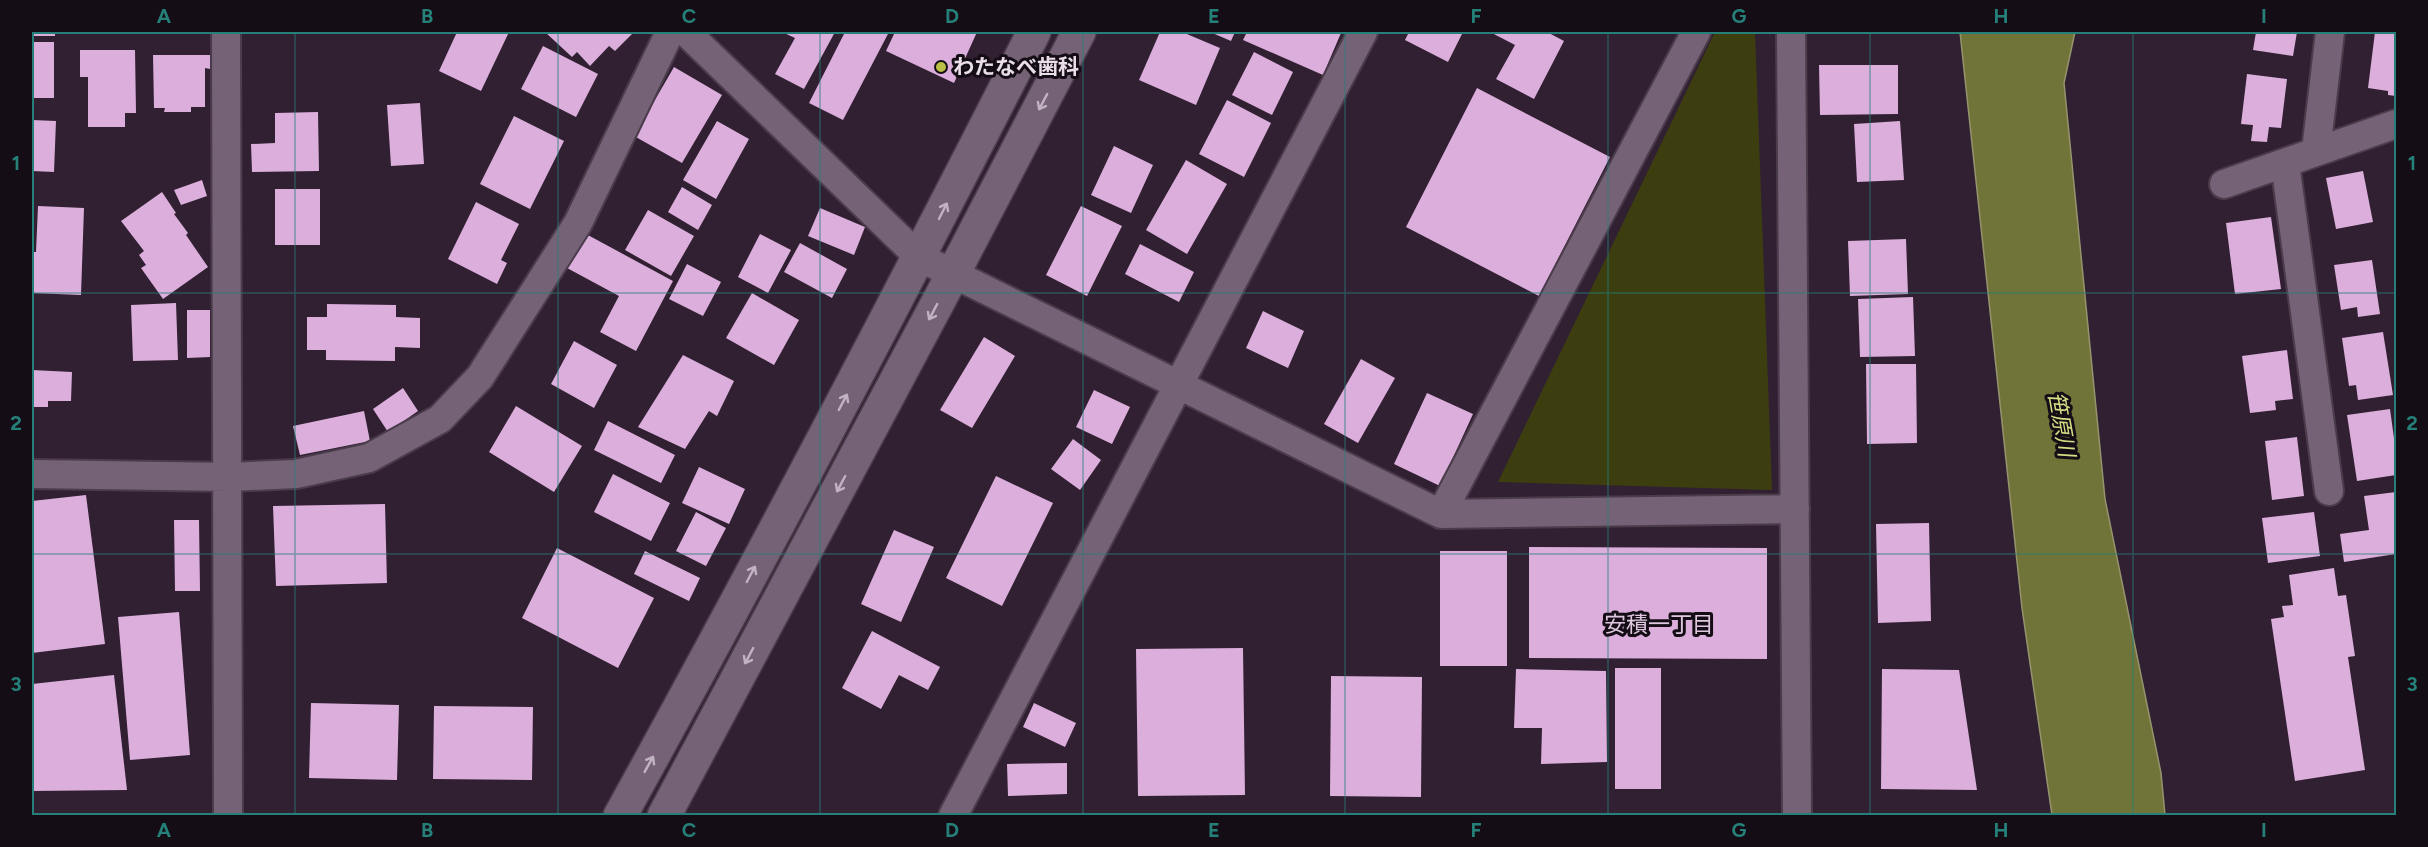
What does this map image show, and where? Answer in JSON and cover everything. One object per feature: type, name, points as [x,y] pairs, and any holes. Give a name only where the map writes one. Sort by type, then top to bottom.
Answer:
[{"type":"street","points":[[226,32],[226,355],[229,477],[228,816]]},
{"type":"street","points":[[32,474],[229,477],[296,474],[369,458],[440,419],[480,377],[578,223],[670,32]]},
{"type":"street","points":[[686,32],[919,257],[1441,514],[1795,509]]},
{"type":"street","points":[[620,816],[919,257],[1034,32]]},
{"type":"street","points":[[664,816],[953,274],[1079,32]]},
{"type":"street","points":[[953,816],[1363,32]]},
{"type":"street","points":[[1441,514],[1696,32]]},
{"type":"street","points":[[1791,32],[1797,816]]},
{"type":"street","points":[[2316,152],[2330,32]]},
{"type":"street","points":[[2224,184],[2397,124]]},
{"type":"street","points":[[2285,163],[2329,491]]},
{"type":"shaded area","points":[[1715,32],[1755,32],[1772,490],[1498,482]]},
{"type":"water","name":"笹原川","points":[[1960,32],[2075,32],[2064,83],[2105,499],[2161,773],[2165,815],[2052,815],[2022,608]]},
{"type":"building","points":[[32,32],[55,32],[55,36],[32,36]]},
{"type":"building","points":[[457,32],[509,32],[481,91],[439,71]]},
{"type":"building","points":[[545,32],[634,32],[615,51],[609,46],[590,66],[577,52],[572,57]]},
{"type":"building","points":[[782,32],[835,32],[804,89],[775,74],[795,38]]},
{"type":"building","points":[[845,32],[889,32],[843,120],[809,103]]},
{"type":"building","name":"わたなべ歯科","points":[[895,32],[977,32],[954,83],[886,51]]},
{"type":"building","points":[[1160,32],[1182,32],[1220,48],[1196,105],[1139,80]]},
{"type":"building","points":[[1210,32],[1235,32],[1231,41]]},
{"type":"building","points":[[1247,32],[1341,33],[1323,75],[1243,40]]},
{"type":"building","points":[[1409,32],[1463,32],[1448,62],[1405,40]]},
{"type":"building","points":[[1490,32],[1547,32],[1564,41],[1534,99],[1496,79],[1515,45]]},
{"type":"building","points":[[2256,32],[2297,32],[2293,56],[2253,50]]},
{"type":"building","points":[[2375,32],[2396,32],[2396,96],[2388,95],[2388,91],[2368,88]]},
{"type":"building","points":[[32,42],[54,42],[54,98],[32,98]]},
{"type":"building","points":[[543,46],[598,74],[576,117],[521,89]]},
{"type":"building","points":[[80,50],[135,50],[136,113],[125,113],[125,127],[88,127],[88,77],[80,77]]},
{"type":"building","points":[[1254,52],[1293,72],[1272,115],[1232,95]]},
{"type":"building","points":[[153,55],[210,55],[210,69],[205,68],[205,107],[191,107],[191,112],[164,112],[165,108],[154,108]]},
{"type":"building","points":[[1819,65],[1898,65],[1898,114],[1820,115]]},
{"type":"building","points":[[674,67],[722,95],[682,163],[634,136]]},
{"type":"building","points":[[2247,74],[2287,79],[2281,128],[2269,127],[2267,142],[2251,141],[2253,125],[2241,124]]},
{"type":"building","points":[[1477,88],[1610,157],[1539,296],[1406,227]]},
{"type":"building","points":[[1227,100],[1271,123],[1244,177],[1199,154]]},
{"type":"building","points":[[420,103],[424,164],[391,166],[387,105]]},
{"type":"building","points":[[318,112],[319,171],[252,172],[251,144],[275,143],[275,113]]},
{"type":"building","points":[[514,116],[564,141],[530,209],[480,184]]},
{"type":"building","points":[[32,120],[56,121],[54,172],[32,171]]},
{"type":"building","points":[[717,121],[749,139],[716,199],[683,180]]},
{"type":"building","points":[[1900,121],[1904,180],[1857,182],[1854,124]]},
{"type":"building","points":[[1114,146],[1153,165],[1131,213],[1091,195]]},
{"type":"building","points":[[1186,160],[1227,184],[1187,254],[1146,230]]},
{"type":"building","points":[[2363,171],[2373,222],[2336,229],[2326,178]]},
{"type":"building","points":[[202,180],[207,196],[181,205],[174,190]]},
{"type":"building","points":[[682,187],[712,205],[698,230],[668,212]]},
{"type":"building","points":[[275,189],[320,189],[320,245],[275,245]]},
{"type":"building","points":[[162,192],[188,233],[186,235],[208,267],[163,299],[141,268],[146,265],[139,255],[144,251],[121,221]]},
{"type":"building","points":[[476,202],[519,224],[501,260],[507,263],[497,284],[448,259]]},
{"type":"building","points":[[38,206],[84,208],[81,295],[32,293],[32,252],[36,252]]},
{"type":"building","points":[[1081,206],[1122,226],[1087,296],[1046,275]]},
{"type":"building","points":[[820,208],[865,227],[854,255],[808,236]]},
{"type":"building","points":[[648,210],[694,236],[671,276],[625,250]]},
{"type":"building","points":[[2271,217],[2281,289],[2235,294],[2226,223]]},
{"type":"building","points":[[586,234],[673,281],[636,351],[600,332],[619,296],[567,268]]},
{"type":"building","points":[[760,234],[791,250],[768,293],[738,277]]},
{"type":"building","points":[[1906,239],[1908,294],[1850,296],[1848,241]]},
{"type":"building","points":[[800,243],[847,269],[832,298],[784,272]]},
{"type":"building","points":[[1140,244],[1194,272],[1179,302],[1125,274]]},
{"type":"building","points":[[2372,260],[2380,314],[2358,317],[2357,307],[2341,310],[2334,265]]},
{"type":"building","points":[[687,264],[721,282],[703,316],[669,299]]},
{"type":"building","points":[[752,293],[799,320],[774,365],[726,338]]},
{"type":"building","points":[[1913,297],[1915,356],[1860,357],[1858,299]]},
{"type":"building","points":[[176,303],[178,360],[133,361],[131,305]]},
{"type":"building","points":[[327,304],[396,305],[396,317],[420,318],[420,348],[395,347],[395,361],[326,360],[326,350],[307,350],[307,317],[327,317]]},
{"type":"building","points":[[187,310],[210,310],[210,357],[187,358]]},
{"type":"building","points":[[1263,311],[1304,331],[1288,368],[1246,348]]},
{"type":"building","points":[[2383,332],[2393,395],[2358,400],[2356,385],[2349,386],[2342,338]]},
{"type":"building","points":[[984,337],[1015,356],[972,428],[940,410]]},
{"type":"building","points":[[574,341],[617,365],[594,408],[551,384]]},
{"type":"building","points":[[2287,350],[2293,399],[2275,401],[2276,410],[2250,413],[2242,356]]},
{"type":"building","points":[[683,355],[734,381],[717,416],[709,411],[685,449],[638,427]]},
{"type":"building","points":[[1361,359],[1395,378],[1358,443],[1324,424]]},
{"type":"building","points":[[1866,364],[1916,364],[1917,443],[1867,444]]},
{"type":"building","points":[[32,370],[72,372],[71,401],[48,401],[48,407],[34,407]]},
{"type":"building","points":[[403,388],[418,411],[388,432],[373,409]]},
{"type":"building","points":[[1094,390],[1130,407],[1112,444],[1076,427]]},
{"type":"building","points":[[1427,393],[1473,414],[1440,486],[1394,464]]},
{"type":"building","points":[[516,406],[582,446],[554,492],[489,452]]},
{"type":"building","points":[[2390,409],[2396,453],[2396,475],[2357,481],[2347,415]]},
{"type":"building","points":[[364,411],[370,441],[300,455],[293,426]]},
{"type":"building","points":[[608,421],[675,455],[661,483],[594,450]]},
{"type":"building","points":[[2297,437],[2304,496],[2272,500],[2265,441]]},
{"type":"building","points":[[1073,439],[1101,460],[1080,490],[1051,469]]},
{"type":"building","points":[[699,467],[745,489],[729,524],[682,503]]},
{"type":"building","points":[[613,474],[670,503],[651,541],[594,512]]},
{"type":"building","points":[[996,476],[1053,503],[1002,606],[946,578]]},
{"type":"building","points":[[2396,492],[2396,554],[2344,562],[2340,534],[2369,530],[2364,496]]},
{"type":"building","points":[[86,495],[105,644],[32,653],[32,501]]},
{"type":"building","points":[[385,504],[387,583],[276,586],[273,506]]},
{"type":"building","points":[[696,512],[726,528],[706,566],[676,551]]},
{"type":"building","points":[[2314,512],[2320,556],[2268,563],[2262,518]]},
{"type":"building","points":[[174,520],[199,520],[200,591],[175,591]]},
{"type":"building","points":[[1929,523],[1931,621],[1878,623],[1876,524]]},
{"type":"building","points":[[894,530],[934,547],[901,622],[861,604]]},
{"type":"building","points":[[1529,547],[1767,548],[1767,659],[1529,658]]},
{"type":"building","points":[[557,548],[654,598],[618,668],[522,618]]},
{"type":"building","points":[[645,551],[700,578],[689,601],[634,574]]},
{"type":"building","points":[[1440,551],[1507,551],[1507,666],[1440,666]]},
{"type":"building","points":[[2334,568],[2338,596],[2346,595],[2355,656],[2348,657],[2365,770],[2295,781],[2271,619],[2284,617],[2282,606],[2293,605],[2289,575]]},
{"type":"building","points":[[179,612],[190,755],[130,760],[118,617]]},
{"type":"building","points":[[872,631],[940,667],[928,690],[899,675],[881,709],[842,688]]},
{"type":"building","points":[[1243,648],[1245,795],[1138,796],[1136,649]]},
{"type":"building","points":[[1615,668],[1661,668],[1661,789],[1615,789]]},
{"type":"building","points":[[1516,669],[1606,671],[1607,762],[1541,764],[1542,728],[1514,728]]},
{"type":"building","points":[[1882,669],[1959,670],[1977,790],[1881,789]]},
{"type":"building","points":[[114,675],[127,790],[32,791],[32,684]]},
{"type":"building","points":[[1331,676],[1422,677],[1421,797],[1330,796]]},
{"type":"building","points":[[311,703],[399,705],[397,780],[309,778]]},
{"type":"building","points":[[1034,703],[1076,723],[1065,747],[1023,727]]},
{"type":"building","points":[[434,706],[533,707],[532,780],[433,779]]},
{"type":"building","points":[[1067,763],[1067,794],[1008,796],[1007,764]]},
{"type":"place","name":"わたなべ歯科","points":[[941,67]]},
{"type":"district","name":"安積一丁目","points":[[1659,624]]}]
